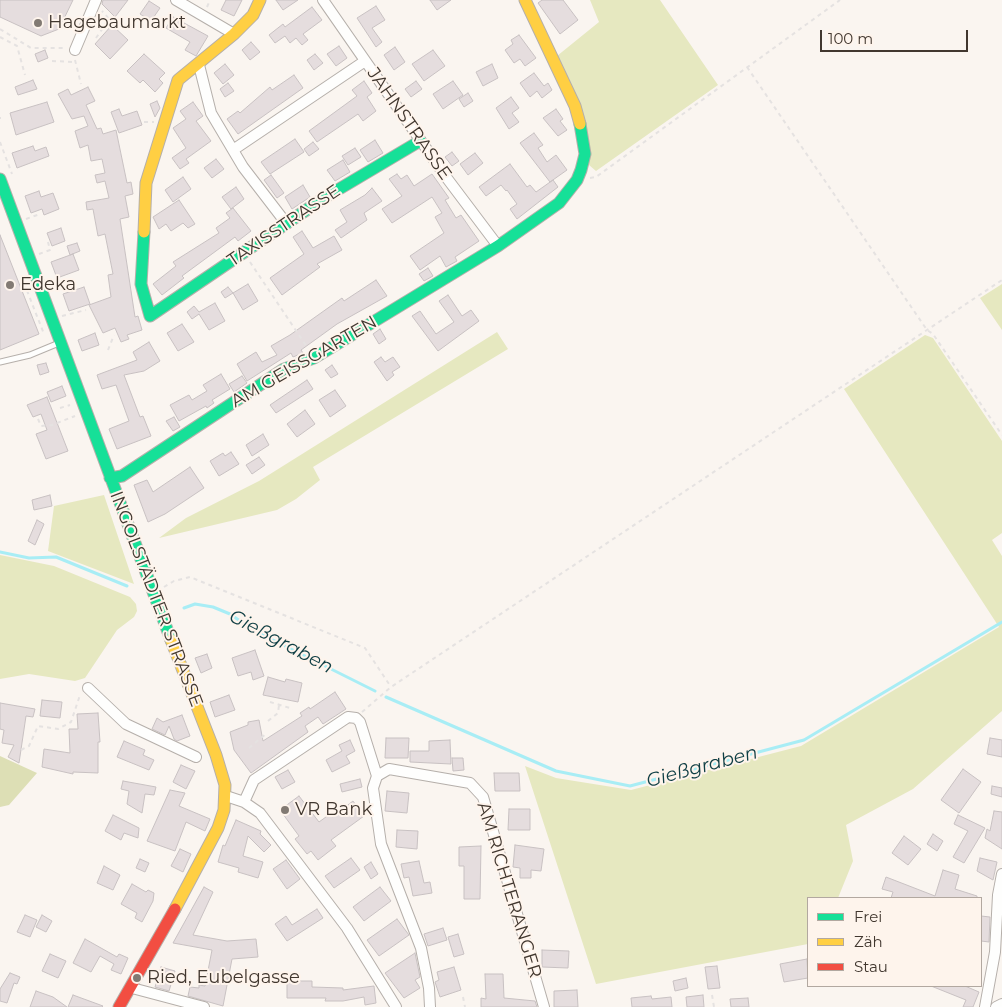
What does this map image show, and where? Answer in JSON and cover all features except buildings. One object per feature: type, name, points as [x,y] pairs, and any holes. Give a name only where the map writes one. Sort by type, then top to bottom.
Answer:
[{"type":"street","points":[[75,50],[96,0]]},
{"type":"street","points":[[176,0],[234,34]]},
{"type":"street","points":[[260,0],[253,15],[199,65],[211,113],[243,167],[286,223]]},
{"type":"street","name":"JAHNSTRASSE","points":[[323,0],[420,140],[498,246]]},
{"type":"street","points":[[525,0],[575,106],[581,125],[585,154],[577,180]]},
{"type":"street","points":[[233,150],[364,61]]},
{"type":"street","name":"TAXISSTRASSE","points":[[199,65],[178,80],[170,111],[146,183],[141,284],[150,316],[324,198],[420,140]]},
{"type":"street","name":"INGOLSTÄDTER STRASSE","points":[[0,180],[52,318],[56,344],[82,414],[110,478],[216,755],[222,773],[226,796],[218,828],[132,988],[119,1007]]},
{"type":"street","name":"AM GEISSGARTEN","points":[[110,478],[122,476],[284,369],[314,358],[498,246],[559,203],[577,180]]},
{"type":"street","points":[[85,688],[126,724],[196,757]]},
{"type":"street","points":[[244,802],[254,780],[348,717],[356,718],[360,722],[377,776],[373,788],[381,844],[421,948],[429,988],[430,1007]]},
{"type":"street","name":"AM RICHTERANGER","points":[[377,776],[389,769],[470,783],[483,797],[544,1007]]},
{"type":"street","points":[[226,796],[244,802],[260,813],[333,910],[396,1007]]},
{"type":"street","points":[[985,1007],[995,952],[998,895],[1002,874]]},
{"type":"street","points":[[995,952],[1002,961]]},
{"type":"street","points":[[132,988],[204,1007]]},
{"type":"street","points":[[996,1007],[1002,1004]]},
{"type":"lane","points":[[0,362],[30,355],[56,344]]},
{"type":"path","points":[[577,180],[596,177],[840,0]]},
{"type":"path","points":[[96,38],[110,19]]},
{"type":"path","points":[[0,29],[31,48],[51,46],[75,50],[74,62],[81,84]]},
{"type":"path","points":[[0,37],[17,46],[24,75]]},
{"type":"path","points":[[52,61],[74,62]]},
{"type":"path","points":[[748,67],[927,330],[933,334],[1002,435]]},
{"type":"path","points":[[16,222],[40,214]]},
{"type":"path","points":[[29,257],[50,250],[46,238]]},
{"type":"path","points":[[243,253],[314,358]]},
{"type":"path","points":[[23,279],[43,333],[56,344]]},
{"type":"path","points":[[356,718],[391,687],[1002,280]]},
{"type":"path","points":[[52,318],[86,310]]},
{"type":"path","points":[[108,350],[114,334]]},
{"type":"path","points":[[38,419],[40,426],[82,414],[72,404]]},
{"type":"path","points":[[164,587],[174,581],[190,577],[365,648],[391,687]]},
{"type":"path","points":[[21,750],[29,746],[38,726],[58,730],[71,722],[85,688]]},
{"type":"path","points":[[270,702],[293,709]]},
{"type":"path","points":[[268,721],[278,713],[279,705]]},
{"type":"path","points":[[249,748],[267,733]]},
{"type":"path","points":[[712,995],[714,1007]]},
{"type":"path","points":[[463,998],[465,1007]]},
{"type":"green space","points":[[590,0],[660,0],[718,85],[596,171],[589,165],[557,56],[599,22]]},
{"type":"green space","points":[[1002,284],[1002,330],[980,298]]},
{"type":"green space","points":[[497,332],[508,349],[313,467],[320,480],[296,499],[277,510],[159,538],[186,518],[259,481]]},
{"type":"green space","points":[[925,335],[933,338],[1002,441],[1002,533],[992,540],[1002,556],[1002,711],[913,789],[846,825],[853,861],[838,897],[807,897],[807,944],[596,984],[525,766],[556,778],[631,790],[801,746],[999,627],[844,389]]},
{"type":"green space","points":[[104,495],[134,584],[48,551],[54,506]]},
{"type":"green space","points":[[0,555],[54,566],[130,597],[136,604],[137,611],[134,617],[117,630],[85,678],[75,681],[29,674],[0,679]]},
{"type":"green space","points":[[0,756],[37,773],[9,805],[0,807]]},
{"type":"waterway","name":"Gießgraben","points":[[0,552],[29,558],[56,557],[127,586]]},
{"type":"waterway","name":"Gießgraben","points":[[184,608],[195,604],[213,607],[230,614],[253,630],[375,691]]},
{"type":"waterway","name":"Gießgraben","points":[[386,697],[556,771],[630,786],[804,740],[1002,622]]},
{"type":"traffic: fast","points":[[110,478],[122,476],[284,369],[314,358],[498,246],[559,203],[577,180],[581,170],[585,154],[580,124]]},
{"type":"traffic: fast","points":[[144,232],[141,284],[150,316],[324,198],[420,141]]},
{"type":"traffic: fast","points":[[0,179],[171,640]]},
{"type":"traffic: slow","points":[[144,232],[146,183],[178,80],[234,34],[253,15],[260,0]]},
{"type":"traffic: slow","points":[[525,0],[575,106],[580,124]]},
{"type":"traffic: slow","points":[[171,640],[216,755],[225,785],[224,810],[218,828],[175,909]]},
{"type":"traffic: jam","points":[[119,1007],[175,909]]},
{"type":"place","name":"Hagebaumarkt","points":[[38,23]]},
{"type":"place","name":"Edeka","points":[[10,285]]},
{"type":"place","name":"VR Bank","points":[[285,810]]},
{"type":"place","name":"Ried, Eubelgasse","points":[[137,978]]}]
